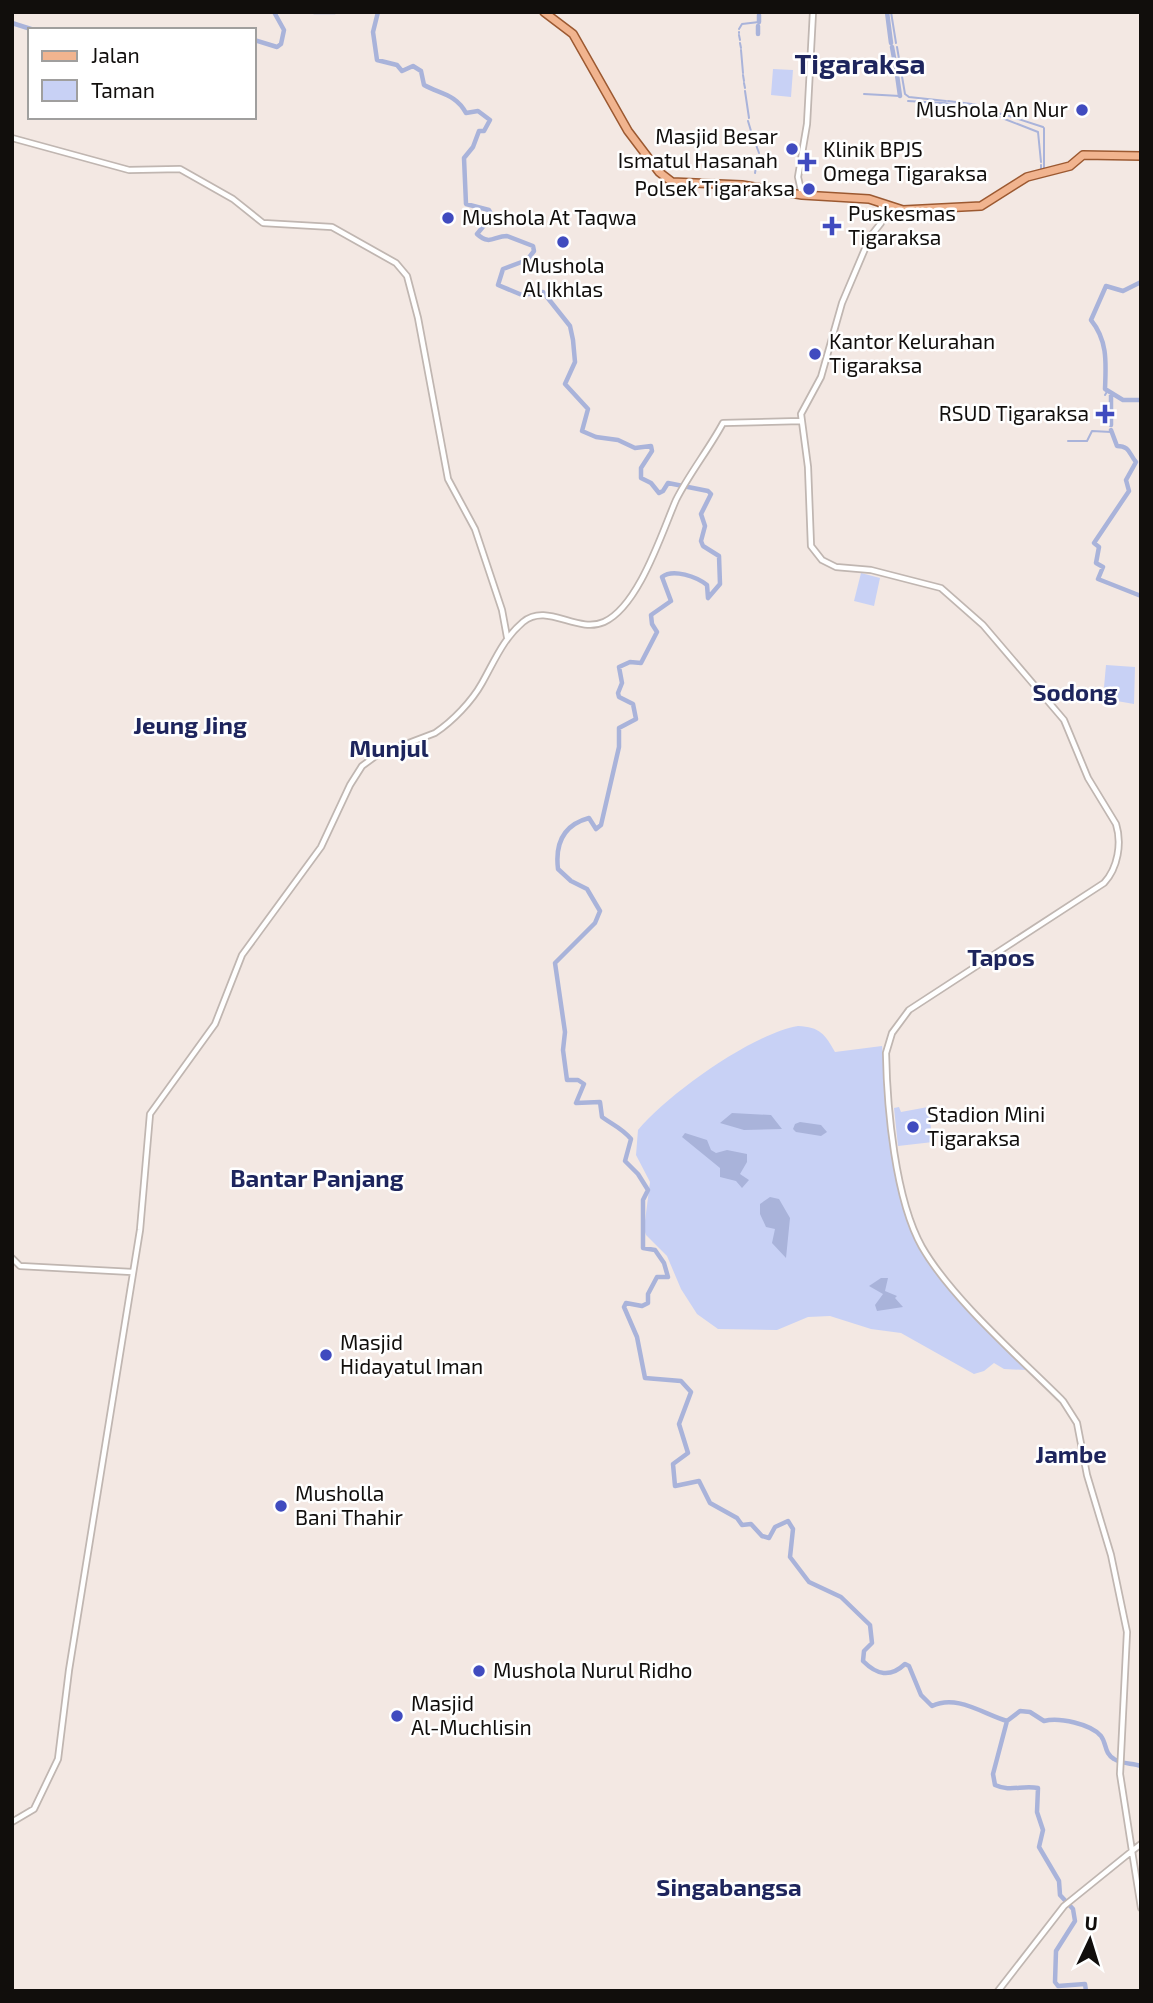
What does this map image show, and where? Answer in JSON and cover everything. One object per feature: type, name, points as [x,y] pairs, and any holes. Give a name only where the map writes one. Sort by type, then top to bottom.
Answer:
[{"type":"main road","points":[[544,12],[575,36],[613,107],[652,164],[672,182],[742,185],[802,195],[869,199],[903,210],[981,206],[1027,177],[1070,166],[1083,155],[1141,156]]},
{"type":"main road","points":[[634,163],[652,164]]},
{"type":"street","points":[[802,195],[798,177],[808,112],[813,12]]},
{"type":"street","points":[[12,138],[129,170],[180,169],[233,199],[263,223],[336,229],[400,267],[408,279],[422,334],[448,479],[475,529],[502,610],[507,637]]},
{"type":"street","points":[[881,203],[881,223],[870,237],[842,303],[824,368],[803,407],[801,421],[808,476],[810,543],[817,556],[836,568],[880,572],[941,588],[984,625],[1064,720],[1088,778],[1117,826],[1118,844],[1112,873],[1100,887],[908,1012],[889,1038],[886,1063],[902,1193],[921,1244],[963,1299],[1063,1402],[1077,1423],[1087,1475],[1111,1555],[1127,1632],[1120,1763],[1141,1908]]},
{"type":"street","points":[[12,1822],[34,1809],[58,1759],[69,1670],[143,1208],[150,1114],[215,1024],[242,955],[321,847],[350,785],[362,766],[377,755],[440,730],[479,688],[507,637],[537,615],[580,625],[598,624],[613,616],[645,573],[686,485],[723,423],[801,421]]},
{"type":"street","points":[[12,1258],[21,1266],[132,1272]]},
{"type":"street","points":[[998,1991],[1064,1906],[1141,1844]]},
{"type":"green space","points":[[773,69],[793,70],[791,97],[771,95]]},
{"type":"green space","points":[[861,573],[880,578],[874,606],[854,601]]},
{"type":"green space","points":[[1106,665],[1135,667],[1134,704],[1111,700],[1104,687]]},
{"type":"green space","points":[[798,1026],[812,1028],[821,1033],[835,1052],[882,1046],[899,1190],[916,1242],[953,1293],[1026,1370],[1004,1369],[994,1363],[984,1371],[974,1374],[901,1333],[871,1329],[830,1316],[808,1317],[777,1330],[718,1329],[697,1314],[681,1289],[667,1256],[646,1235],[644,1229],[650,1182],[636,1155],[638,1130],[690,1083],[735,1053],[779,1031]]},
{"type":"green space","name":"Stadion Mini Tigaraksa","points":[[899,1107],[901,1112],[928,1107],[933,1142],[898,1146],[894,1108]]},
{"type":"shaded area","points":[[732,1113],[771,1115],[782,1129],[744,1130],[720,1123]]},
{"type":"shaded area","points":[[800,1122],[821,1125],[827,1132],[821,1136],[796,1132],[793,1129],[795,1124]]},
{"type":"shaded area","points":[[685,1133],[707,1140],[711,1150],[716,1153],[727,1150],[747,1154],[747,1162],[740,1174],[749,1180],[742,1188],[736,1181],[720,1177],[720,1168],[682,1137]]},
{"type":"shaded area","points":[[770,1197],[779,1199],[790,1218],[786,1258],[772,1243],[775,1229],[766,1227],[760,1214],[760,1204]]},
{"type":"shaded area","points":[[881,1278],[888,1278],[885,1291],[897,1296],[895,1298],[903,1307],[877,1311],[875,1305],[883,1294],[869,1286]]},
{"type":"waterway","points":[[256,41],[277,47],[281,44],[284,30],[274,12]]},
{"type":"waterway","points":[[314,12],[335,12]]},
{"type":"waterway","points":[[378,12],[373,32],[377,60],[397,65],[402,71],[413,66],[421,71],[424,85],[453,98],[466,113],[478,111],[490,120],[484,131],[479,131],[473,147],[464,158],[466,204],[489,210],[492,216],[477,234],[481,238],[489,240],[507,236],[533,246],[534,251],[527,260],[503,269],[498,285],[522,295],[543,292],[570,326],[575,362],[565,384],[588,409],[582,431],[596,437],[618,440],[635,448],[651,446],[652,451],[641,468],[641,478],[651,483],[659,493],[668,483],[708,491],[711,494],[701,514],[705,526],[701,541],[703,546],[719,556],[720,584],[708,598],[707,585],[697,579],[678,573],[662,577],[671,601],[651,615],[657,632],[641,663],[630,662],[619,667],[622,683],[619,697],[633,704],[636,719],[619,728],[619,747],[601,825],[596,829],[589,818],[573,825],[563,837],[557,860],[558,869],[571,881],[587,889],[600,911],[595,923],[555,963],[565,1032],[563,1050],[567,1080],[578,1080],[584,1084],[576,1103],[600,1102],[602,1117],[631,1139],[625,1161],[638,1174],[648,1190],[643,1200],[643,1248],[655,1250],[664,1263],[668,1277],[657,1277],[648,1294],[648,1303],[642,1306],[626,1303],[624,1307],[637,1337],[645,1378],[681,1381],[691,1392],[679,1424],[688,1453],[673,1464],[675,1486],[699,1481],[710,1503],[737,1518],[742,1525],[751,1524],[762,1536],[769,1538],[775,1527],[788,1521],[793,1529],[790,1557],[809,1582],[841,1597],[870,1625],[872,1643],[864,1651],[863,1661],[878,1672],[884,1673],[894,1671],[905,1664],[909,1666],[921,1695],[932,1706],[951,1702],[970,1706],[1007,1721]]},
{"type":"waterway","points":[[887,12],[891,43]]},
{"type":"waterway","points":[[891,12],[896,43]]},
{"type":"waterway","points":[[759,15],[759,22]]},
{"type":"waterway","points":[[739,29],[742,24],[759,22]]},
{"type":"waterway","points":[[12,23],[28,28]]},
{"type":"waterway","points":[[758,26],[758,34]]},
{"type":"waterway","points":[[739,35],[740,40]]},
{"type":"waterway","points":[[740,43],[741,48]]},
{"type":"waterway","points":[[892,47],[894,58]]},
{"type":"waterway","points":[[897,47],[905,94],[909,97],[946,101]]},
{"type":"waterway","points":[[741,50],[743,73]]},
{"type":"waterway","points":[[895,61],[900,96]]},
{"type":"waterway","points":[[743,75],[744,81]]},
{"type":"waterway","points":[[744,83],[745,88]]},
{"type":"waterway","points":[[745,91],[749,118]]},
{"type":"waterway","points":[[864,94],[900,96]]},
{"type":"waterway","points":[[908,101],[943,103]]},
{"type":"waterway","points":[[948,101],[972,104]]},
{"type":"waterway","points":[[944,103],[970,107]]},
{"type":"waterway","points":[[974,104],[1001,114]]},
{"type":"waterway","points":[[972,108],[1000,117]]},
{"type":"waterway","points":[[1003,114],[1043,127]]},
{"type":"waterway","points":[[1002,118],[1038,132],[1041,162]]},
{"type":"waterway","points":[[748,121],[751,131]]},
{"type":"waterway","points":[[1044,128],[1044,171]]},
{"type":"waterway","points":[[752,134],[759,153]]},
{"type":"waterway","points":[[755,173],[758,156]]},
{"type":"waterway","points":[[1041,165],[1041,171]]},
{"type":"waterway","points":[[1141,282],[1123,291],[1106,286],[1091,320],[1103,344],[1105,389],[1123,400],[1141,400]]},
{"type":"waterway","points":[[1105,395],[1108,390]]},
{"type":"waterway","points":[[1111,393],[1111,425]]},
{"type":"waterway","points":[[1111,430],[1117,446],[1127,449],[1136,462],[1126,480],[1129,491],[1094,543],[1099,547],[1096,563],[1103,567],[1098,579],[1141,596]]},
{"type":"waterway","points":[[1068,441],[1087,441],[1092,431],[1111,432]]},
{"type":"waterway","points":[[1086,1991],[1085,1984],[1058,1986],[1055,1982],[1056,1951],[1075,1921],[1073,1909],[1060,1895],[1059,1881],[1039,1847],[1043,1830],[1037,1812],[1038,1788],[1000,1787],[995,1785],[993,1774],[1007,1721],[1020,1711],[1030,1712],[1044,1721],[1066,1721],[1090,1728],[1101,1736],[1114,1759],[1141,1766]]},
{"type":"place","name":"Mushola An Nur","points":[[1082,110]]},
{"type":"place","name":"Masjid Besar Ismatul Hasanah","points":[[792,149]]},
{"type":"place","name":"Klinik BPJS Omega Tigaraksa","points":[[807,162]]},
{"type":"place","name":"Polsek Tigaraksa","points":[[809,189]]},
{"type":"place","name":"Mushola At Taqwa","points":[[448,218]]},
{"type":"place","name":"Puskesmas Tigaraksa","points":[[832,226]]},
{"type":"place","name":"Mushola Al Ikhlas","points":[[563,242]]},
{"type":"place","name":"Kantor Kelurahan Tigaraksa","points":[[815,354]]},
{"type":"place","name":"RSUD Tigaraksa","points":[[1105,414]]},
{"type":"place","name":"Stadion Mini Tigaraksa","points":[[913,1127]]},
{"type":"place","name":"Masjid Hidayatul Iman","points":[[326,1355]]},
{"type":"place","name":"Musholla Bani Thahir","points":[[281,1506]]},
{"type":"place","name":"Mushola Nurul Ridho","points":[[479,1671]]},
{"type":"place","name":"Masjid Al-Muchlisin","points":[[397,1716]]},
{"type":"district","name":"Tigaraksa","points":[[860,64]]},
{"type":"district","name":"Sodong","points":[[1075,693]]},
{"type":"district","name":"Jeung Jing","points":[[190,726]]},
{"type":"district","name":"Munjul","points":[[389,749]]},
{"type":"district","name":"Tapos","points":[[1001,958]]},
{"type":"district","name":"Bantar Panjang","points":[[317,1179]]},
{"type":"district","name":"Jambe","points":[[1071,1455]]},
{"type":"district","name":"Singabangsa","points":[[729,1888]]}]
